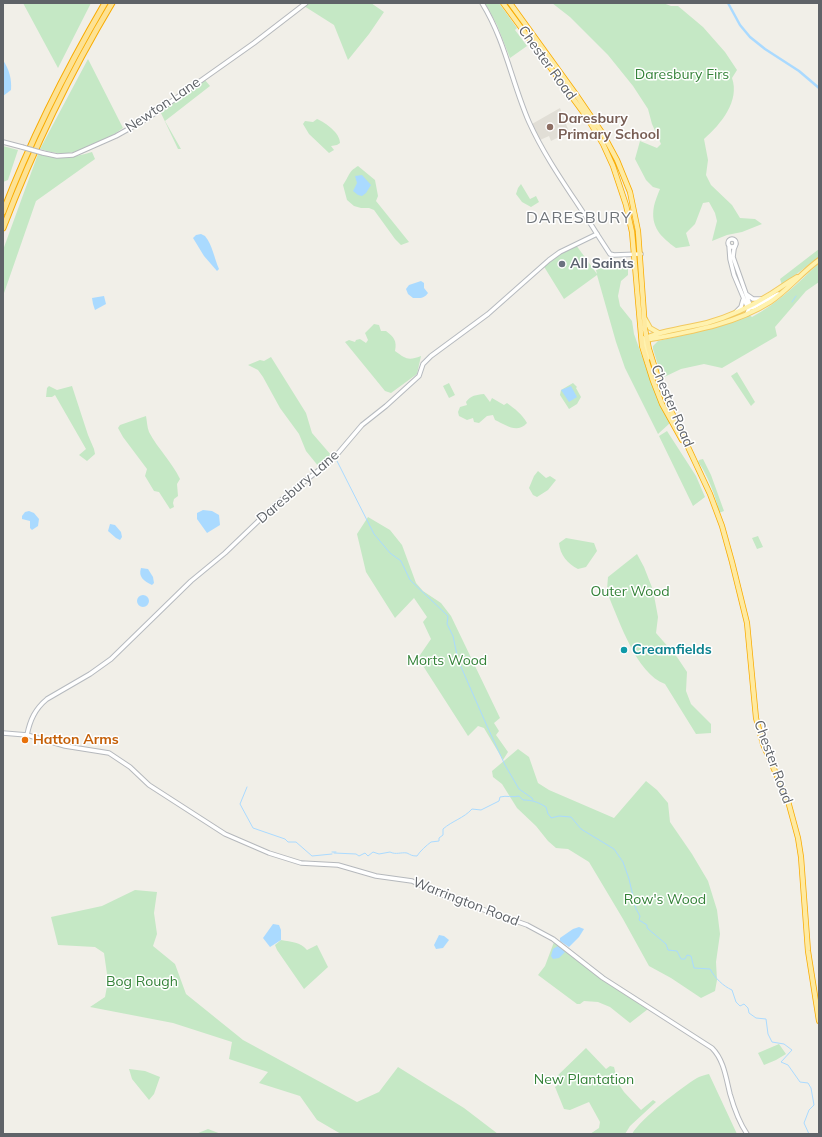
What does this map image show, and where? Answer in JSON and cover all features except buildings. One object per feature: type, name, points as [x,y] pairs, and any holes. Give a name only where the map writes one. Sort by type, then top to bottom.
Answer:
[{"type":"highway","points":[[3,212],[25,157],[56,92],[105,3]]},
{"type":"highway","points":[[3,228],[31,159],[51,116],[72,73],[112,3]]},
{"type":"highway","name":"Chester Road","points":[[503,3],[579,106],[603,144],[617,174],[626,205],[634,254],[642,346],[662,404],[696,462]]},
{"type":"highway","name":"Chester Road","points":[[510,3],[588,111],[611,148],[630,192],[641,254],[646,339],[666,400],[710,494],[732,562],[747,623],[756,718],[764,744],[788,801],[798,838],[801,857],[808,951],[819,1021]]},
{"type":"main road","points":[[649,349],[653,342],[662,335],[713,326],[747,314],[764,306],[784,291],[819,260]]},
{"type":"main road","points":[[646,339],[707,323],[749,307],[802,274]]},
{"type":"main road","points":[[644,315],[648,326],[662,335]]},
{"type":"main road","points":[[641,333],[646,339],[648,365]]},
{"type":"street","name":"Newton Lane","points":[[3,142],[57,156],[73,155],[131,128],[148,118],[245,49],[306,3]]},
{"type":"street","name":"Chester Road","points":[[482,3],[496,30],[532,129],[568,190],[610,254],[634,254]]},
{"type":"street","name":"Daresbury Lane","points":[[27,735],[34,713],[41,704],[90,674],[111,659],[186,586],[228,550],[275,504],[334,458],[362,424],[386,406],[419,376],[423,364],[431,356],[488,314],[549,260],[560,252],[597,234]]},
{"type":"street","points":[[736,244],[735,240],[731,239],[728,241],[730,259],[743,297],[749,307]]},
{"type":"street","points":[[729,245],[734,246],[736,244]]},
{"type":"street","points":[[736,244],[733,257],[746,293],[749,307],[747,314]]},
{"type":"street","points":[[634,254],[641,254]]},
{"type":"street","points":[[749,307],[754,307],[784,291]]},
{"type":"street","points":[[746,293],[756,299],[762,299]]},
{"type":"street","points":[[735,312],[742,305],[743,297]]},
{"type":"street","name":"Warrington Road","points":[[3,733],[27,735],[65,746],[109,753],[130,767],[149,785],[225,834],[269,853],[301,863],[338,865],[376,876],[412,881],[439,894],[528,925],[540,931],[560,944],[603,978],[712,1048],[722,1062],[731,1096],[742,1126],[747,1134]]},
{"type":"shaded area","name":"Daresbury Primary School","points":[[560,108],[569,132],[551,141],[549,136],[540,140],[532,124]]},
{"type":"green space","points":[[23,3],[91,3],[58,68]]},
{"type":"green space","points":[[308,3],[371,3],[384,12],[348,60],[334,25],[304,6]]},
{"type":"green space","points":[[485,3],[499,3],[517,28],[515,30],[527,46],[510,58],[497,25]]},
{"type":"green space","name":"Daresbury Firs","points":[[552,3],[663,3],[671,6],[678,6],[703,27],[725,52],[737,70],[732,78],[734,87],[733,95],[727,112],[717,126],[704,139],[708,160],[706,175],[711,185],[732,205],[740,218],[755,219],[762,224],[712,241],[717,221],[715,213],[709,202],[703,203],[695,224],[686,233],[690,246],[676,248],[661,235],[655,226],[653,213],[654,204],[660,189],[653,187],[646,180],[635,159],[640,141],[657,148],[661,144],[652,124],[648,109],[633,86],[608,55],[570,17]]},
{"type":"green space","points":[[88,59],[123,128],[110,137],[73,152],[55,153],[40,149]]},
{"type":"green space","points":[[205,80],[210,86],[165,121],[181,149],[178,149],[160,111]]},
{"type":"green space","points":[[317,119],[332,129],[338,136],[340,143],[331,146],[334,150],[329,153],[309,134],[303,124],[305,121],[313,122]]},
{"type":"green space","points":[[3,146],[18,150],[8,180],[3,182]]},
{"type":"green space","points":[[92,152],[95,159],[36,201],[3,296],[3,250],[38,154],[65,157]]},
{"type":"green space","points":[[358,166],[375,180],[378,196],[376,201],[409,242],[401,245],[374,210],[354,206],[347,200],[343,185],[351,172]]},
{"type":"green space","points":[[521,184],[530,199],[536,196],[539,202],[531,207],[522,202],[516,194]]},
{"type":"green space","points":[[576,245],[597,274],[596,270],[603,267],[609,260],[614,260],[619,264],[625,264],[628,267],[628,275],[621,281],[618,296],[620,306],[632,321],[634,334],[655,392],[670,423],[658,434],[625,368],[597,275],[564,299],[543,265]]},
{"type":"green space","points":[[819,249],[819,257],[782,285],[780,279]]},
{"type":"green space","points":[[819,263],[819,282],[806,291],[775,327],[777,336],[722,368],[704,364],[681,369],[662,378],[653,349],[653,346],[658,341],[706,330],[749,315],[752,317],[779,299]]},
{"type":"green space","points":[[374,324],[379,325],[381,331],[386,331],[393,337],[396,344],[395,351],[402,356],[410,359],[421,356],[417,374],[391,393],[385,391],[345,342],[349,340],[355,342],[356,340],[360,339],[366,343],[368,340],[365,333]]},
{"type":"green space","points":[[271,357],[306,413],[312,433],[331,455],[319,467],[306,451],[299,434],[280,408],[263,377],[258,370],[248,365],[260,360],[264,361]]},
{"type":"green space","points":[[737,372],[755,402],[751,406],[731,376]]},
{"type":"green space","points":[[449,383],[455,395],[449,398],[443,386]]},
{"type":"green space","points":[[573,383],[577,387],[576,388],[581,397],[577,404],[569,409],[560,395],[561,390]]},
{"type":"green space","points":[[49,386],[57,390],[72,386],[95,454],[87,461],[79,455],[86,449],[55,395],[52,397],[46,397],[47,388]]},
{"type":"green space","points":[[484,394],[490,402],[492,398],[504,405],[507,403],[521,414],[527,423],[519,428],[511,428],[495,420],[493,415],[487,416],[479,423],[474,422],[473,418],[467,420],[459,416],[458,412],[460,407],[467,405],[466,402],[470,398],[476,395]]},
{"type":"green space","points":[[146,416],[149,432],[180,479],[177,484],[178,496],[174,499],[174,507],[170,509],[159,492],[154,491],[145,476],[147,469],[118,428],[120,425]]},
{"type":"green space","points":[[667,431],[696,476],[705,497],[693,506],[659,436]]},
{"type":"green space","points":[[703,459],[711,475],[724,511],[719,513],[711,486],[698,462],[699,460]]},
{"type":"green space","points":[[538,471],[546,478],[550,476],[556,480],[548,490],[537,497],[533,495],[529,488]]},
{"type":"green space","name":"Morts Wood","points":[[368,517],[390,530],[402,545],[416,583],[423,591],[441,603],[451,616],[500,718],[494,723],[499,731],[496,735],[508,752],[503,760],[484,728],[478,726],[468,736],[418,658],[431,639],[423,622],[427,617],[414,598],[395,618],[366,572],[357,534]]},
{"type":"green space","points":[[758,536],[763,547],[757,549],[752,538]]},
{"type":"green space","points":[[566,538],[594,543],[597,551],[586,567],[578,569],[565,559],[559,543]]},
{"type":"green space","name":"Outer Wood","points":[[637,554],[653,590],[658,617],[656,633],[677,657],[687,672],[686,691],[691,704],[711,724],[711,733],[696,734],[665,684],[655,678],[637,658],[630,646],[608,595],[608,577]]},
{"type":"green space","name":"Row's Wood","points":[[518,749],[529,757],[538,783],[549,790],[614,818],[646,781],[657,790],[668,803],[670,822],[708,881],[717,910],[720,934],[716,962],[717,980],[715,991],[701,998],[671,978],[649,966],[589,862],[568,849],[556,848],[517,808],[502,784],[493,777],[492,771]]},
{"type":"green space","name":"Bog Rough","points":[[135,890],[157,892],[154,913],[157,934],[153,946],[175,964],[186,994],[243,1040],[357,1102],[379,1092],[398,1067],[464,1108],[498,1134],[341,1134],[317,1120],[300,1096],[259,1083],[268,1072],[229,1059],[232,1042],[173,1023],[90,1007],[105,997],[108,981],[104,953],[95,947],[58,945],[51,917],[102,906]]},
{"type":"green space","points":[[281,940],[299,944],[307,950],[317,945],[328,967],[304,989],[277,950],[275,945]]},
{"type":"green space","points":[[554,942],[600,978],[648,1009],[630,1023],[610,1007],[598,1002],[584,1001],[577,1004],[538,975],[545,966]]},
{"type":"green space","points":[[779,1044],[786,1054],[764,1065],[758,1053]]},
{"type":"green space","name":"New Plantation","points":[[586,1048],[606,1069],[610,1066],[614,1067],[618,1083],[624,1092],[641,1110],[653,1100],[656,1102],[630,1126],[625,1134],[590,1134],[599,1128],[600,1122],[589,1102],[570,1110],[564,1109],[555,1087],[559,1084],[554,1079]]},
{"type":"green space","points":[[129,1069],[145,1071],[160,1077],[154,1094],[149,1100],[132,1079]]},
{"type":"green space","points":[[709,1074],[737,1134],[632,1134],[652,1112],[672,1096],[697,1078]]},
{"type":"green space","points":[[208,1129],[221,1134],[196,1134]]},
{"type":"water","points":[[3,60],[10,74],[11,90],[3,96]]},
{"type":"water","points":[[362,175],[371,185],[362,196],[353,191],[357,183],[355,176]]},
{"type":"water","points":[[201,234],[205,236],[210,244],[219,269],[217,271],[204,256],[193,238],[196,235]]},
{"type":"water","points":[[421,281],[424,283],[424,288],[428,293],[423,297],[413,298],[408,294],[406,289],[409,285]]},
{"type":"water","points":[[104,296],[106,304],[95,310],[92,298]]},
{"type":"water","points":[[571,386],[577,397],[569,402],[561,390]]},
{"type":"water","points":[[203,510],[212,511],[219,515],[220,525],[207,533],[197,519],[197,513]]},
{"type":"water","points":[[29,511],[34,513],[39,519],[38,526],[32,530],[30,528],[30,521],[22,519],[25,512]]},
{"type":"water","points":[[110,524],[115,525],[121,532],[122,537],[120,540],[108,531]]},
{"type":"water","points":[[141,568],[148,569],[153,577],[154,583],[152,585],[142,578],[140,574]]},
{"type":"water","points":[[141,595],[145,595],[149,601],[145,607],[141,607],[137,603],[137,599]]},
{"type":"water","points":[[273,924],[279,925],[281,930],[281,940],[270,947],[263,938]]},
{"type":"water","points":[[579,927],[584,929],[579,937],[569,947],[560,941],[560,938],[573,929]]},
{"type":"water","points":[[439,935],[444,936],[449,940],[443,948],[436,949],[434,945]]},
{"type":"water","points":[[558,946],[565,952],[559,958],[553,959],[551,956],[553,949]]},
{"type":"waterway","points":[[728,3],[740,25],[750,37],[765,49],[799,71],[819,88]]},
{"type":"waterway","points":[[792,302],[796,296]]},
{"type":"waterway","points":[[337,461],[374,534],[390,553],[401,561],[410,580],[448,616],[447,624],[453,636],[458,660],[505,765],[519,789],[533,800]]},
{"type":"waterway","points":[[247,787],[240,804],[253,828],[285,839],[288,842],[296,842],[312,856],[332,854]]},
{"type":"waterway","points":[[334,853],[356,854],[359,856],[365,853],[368,856],[373,852],[379,854],[390,852],[407,853],[417,856],[431,842],[439,841],[439,838],[443,835],[443,829],[447,826],[472,809],[481,810],[499,801],[500,797],[503,796],[519,796],[523,800],[538,803],[546,807],[551,818],[559,816],[571,817],[581,829],[614,849],[623,862],[629,879],[636,909],[640,916],[639,920],[647,925],[647,928],[666,944],[668,950],[677,951],[681,959],[685,959],[687,955],[691,956],[694,968],[710,969],[714,976],[732,990],[736,1002],[740,1006],[744,1004],[748,1008],[749,1013],[756,1018],[766,1019],[768,1034],[772,1042],[784,1044],[792,1050],[781,1062],[788,1065],[800,1082],[808,1083],[811,1088],[814,1105],[809,1110],[804,1123],[809,1134]]},
{"type":"place","name":"Daresbury Primary School","points":[[550,127]]},
{"type":"place","name":"All Saints","points":[[562,264]]},
{"type":"place","name":"Creamfields","points":[[624,650]]},
{"type":"place","name":"Hatton Arms","points":[[25,740]]},
{"type":"district","name":"DARESBURY","points":[[579,218]]}]
